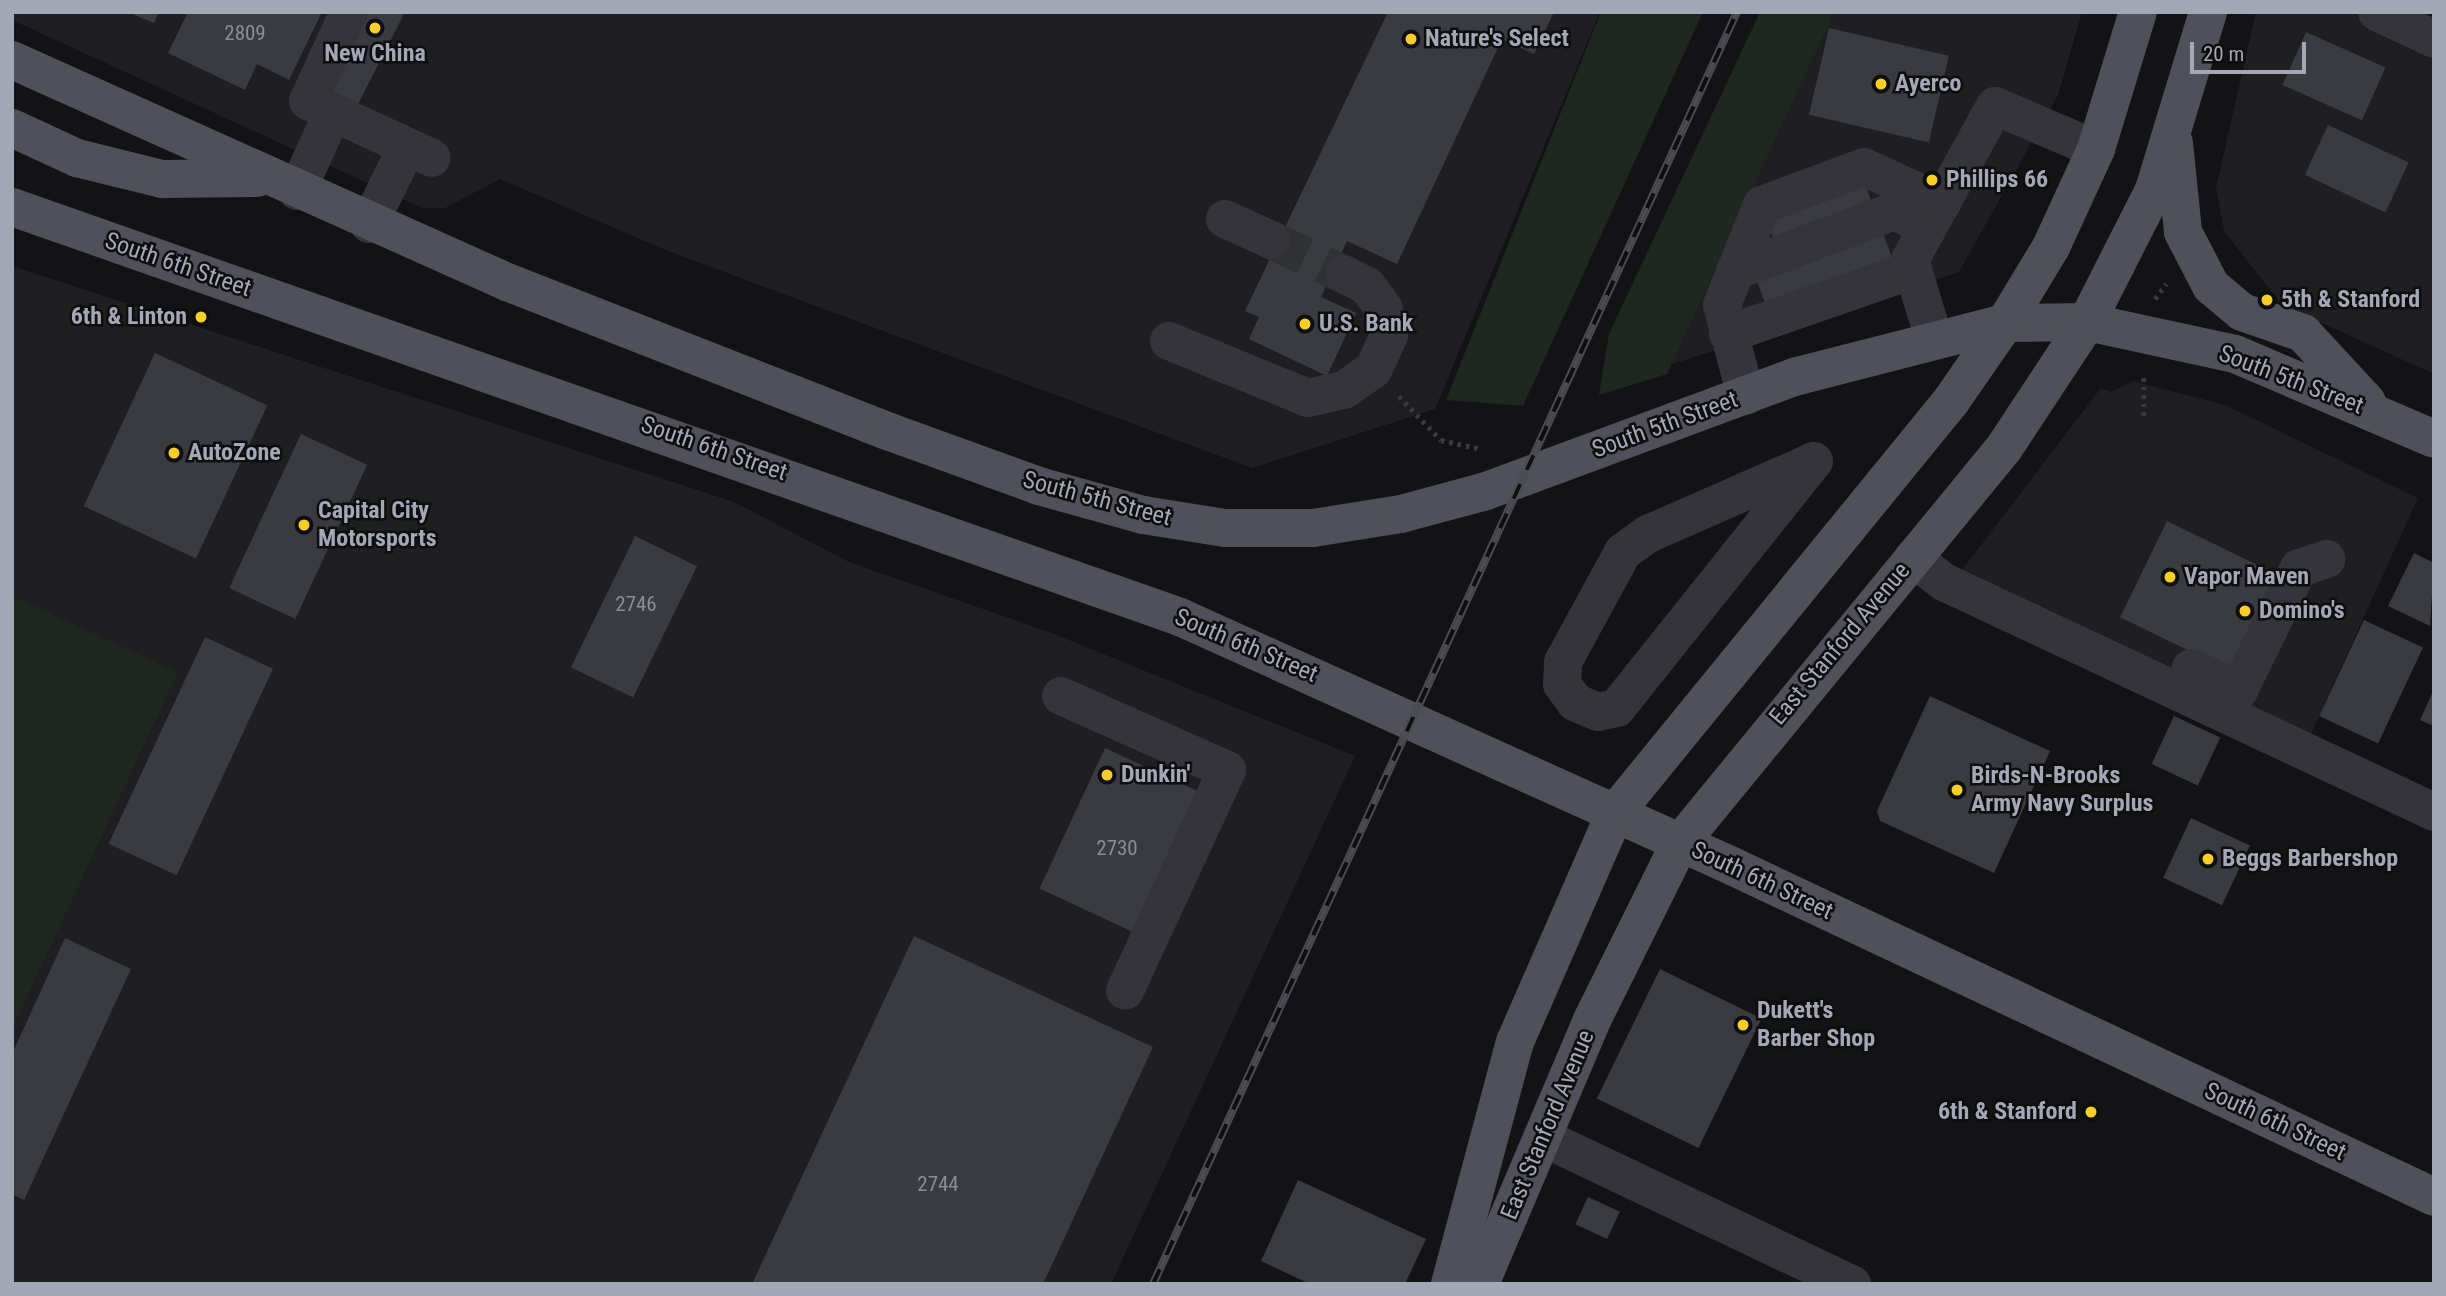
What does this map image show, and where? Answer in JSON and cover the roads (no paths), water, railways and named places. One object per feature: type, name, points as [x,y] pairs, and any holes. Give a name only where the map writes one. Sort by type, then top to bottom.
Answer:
[{"type":"main road","name":"East Stanford Avenue","points":[[1450,1284],[1515,1042],[1615,813],[1951,401],[2005,323],[2051,247],[2096,149],[2138,12]]},
{"type":"main road","name":"East Stanford Avenue","points":[[1480,1284],[1546,1139],[1592,1020],[1680,843],[2051,384],[2087,322],[2154,190],[2208,12]]},
{"type":"main road","points":[[12,60],[369,224]]},
{"type":"main road","points":[[12,128],[77,158],[162,179],[283,184]]},
{"type":"main road","points":[[2173,132],[2183,232],[2211,286],[2242,312],[2303,333],[2381,416]]},
{"type":"main road","name":"South 6th Street","points":[[12,207],[1168,612],[1680,843],[2434,1197]]},
{"type":"main road","name":"South 5th Street","points":[[369,224],[890,432],[1143,515],[1225,528],[1314,528],[1486,491],[1746,396],[1934,339],[2005,323],[2087,322],[2235,354],[2434,439]]},
{"type":"lane","points":[[283,184],[320,107],[349,12]]},
{"type":"lane","points":[[2377,12],[2434,39]]},
{"type":"lane","points":[[1934,339],[1910,261],[1995,106],[2096,149]]},
{"type":"lane","points":[[320,107],[419,153],[369,224]]},
{"type":"lane","points":[[1746,396],[1722,305],[1762,205],[1864,167],[1935,215]]},
{"type":"lane","points":[[1735,271],[1895,211],[1935,215]]},
{"type":"lane","points":[[1226,219],[1271,240]]},
{"type":"lane","points":[[1728,334],[1913,270]]},
{"type":"lane","points":[[1169,341],[1308,398],[1344,390],[1373,370],[1389,335],[1384,309],[1367,286],[1345,275]]},
{"type":"lane","points":[[1814,461],[1617,708],[1598,712],[1574,702],[1562,684],[1563,662],[1623,552],[1648,534],[1814,461]]},
{"type":"lane","points":[[1913,558],[1944,582],[2434,812]]},
{"type":"lane","points":[[2075,644],[2106,629],[2239,690],[2299,568],[2328,559]]},
{"type":"lane","points":[[1061,696],[1227,770],[1125,991]]},
{"type":"lane","points":[[1546,1139],[1852,1284]]},
{"type":"tunnel","points":[[1271,240],[1345,275]]},
{"type":"railway","points":[[1153,1284],[1737,12]]},
{"type":"place","name":"New China","points":[[375,28]]},
{"type":"place","name":"Nature's Select","points":[[1411,39]]},
{"type":"place","name":"Ayerco","points":[[1881,84]]},
{"type":"place","name":"Phillips 66","points":[[1932,180]]},
{"type":"place","name":"5th & Stanford","points":[[2267,300]]},
{"type":"place","name":"6th & Linton","points":[[201,317]]},
{"type":"place","name":"U.S. Bank","points":[[1305,324]]},
{"type":"place","name":"AutoZone","points":[[174,453]]},
{"type":"place","name":"Capital City Motorsports","points":[[304,525]]},
{"type":"place","name":"Vapor Maven","points":[[2170,577]]},
{"type":"place","name":"Domino's","points":[[2245,611]]},
{"type":"place","name":"Dunkin'","points":[[1107,775]]},
{"type":"place","name":"Birds-N-Brooks Army Navy Surplus","points":[[1957,790]]},
{"type":"place","name":"Beggs Barbershop","points":[[2208,859]]},
{"type":"place","name":"Dukett's Barber Shop","points":[[1743,1025]]},
{"type":"place","name":"6th & Stanford","points":[[2091,1112]]}]
